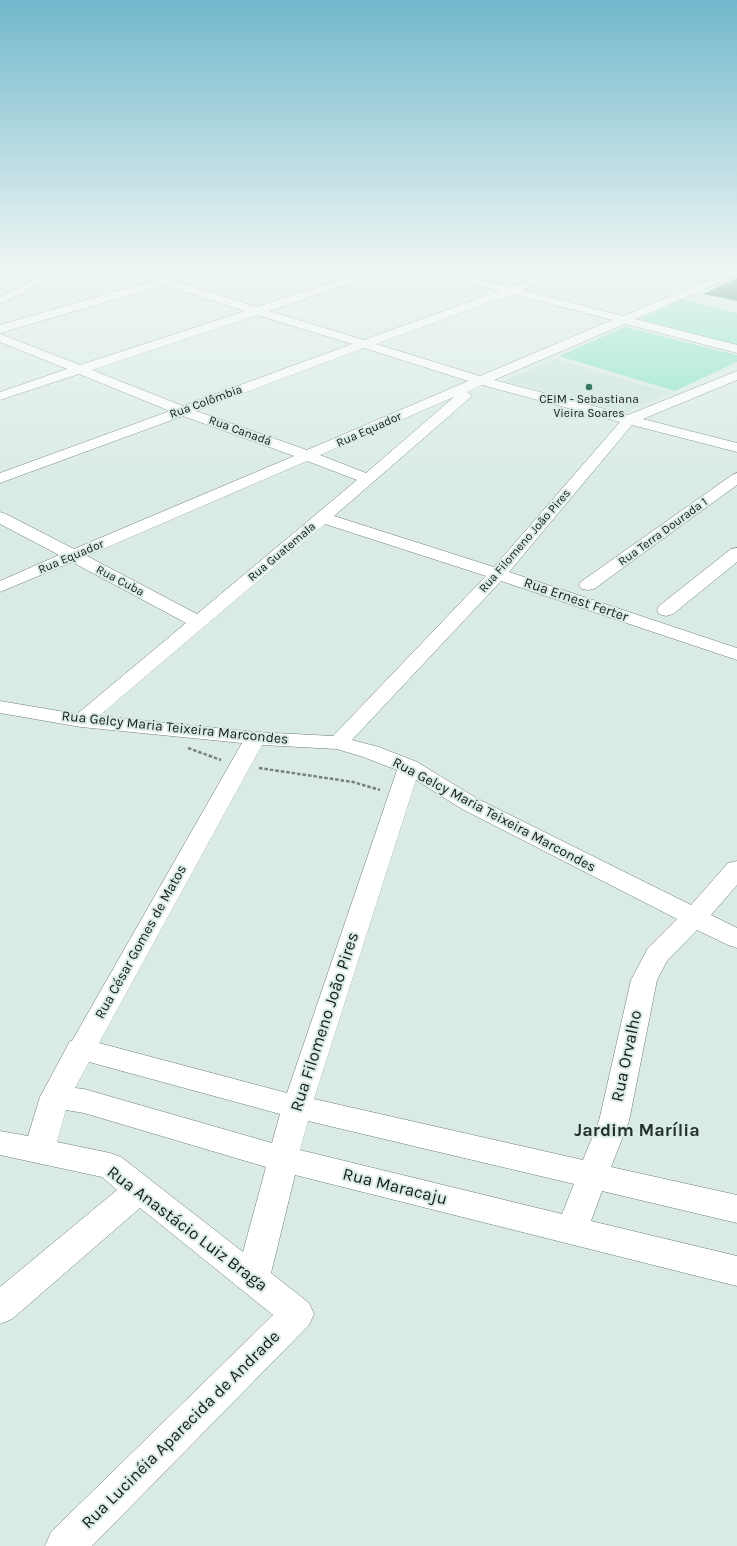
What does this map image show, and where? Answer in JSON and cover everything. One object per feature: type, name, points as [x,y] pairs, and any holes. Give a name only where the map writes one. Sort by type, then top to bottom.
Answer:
[{"type":"street","name":"Rua Canadá","points":[[3,339],[183,411],[309,456],[368,479]]},
{"type":"street","points":[[0,396],[171,339]]},
{"type":"street","points":[[345,339],[481,381],[737,448]]},
{"type":"street","name":"Rua Colômbia","points":[[0,478],[375,339]]},
{"type":"street","name":"Rua Equador","points":[[0,587],[580,339]]},
{"type":"street","points":[[699,339],[737,349]]},
{"type":"street","name":"Rua Filomeno João Pires","points":[[338,743],[498,574],[630,420],[737,375]]},
{"type":"street","name":"Rua Guatemala","points":[[81,721],[323,518],[481,381]]},
{"type":"street","points":[[720,383],[737,387]]},
{"type":"street","name":"Rua Terra Dourada 1","points":[[588,585],[737,478]]},
{"type":"street","name":"Rua Cuba","points":[[0,517],[198,622]]},
{"type":"street","name":"Rua Ernest Ferter","points":[[323,518],[498,574],[737,654]]},
{"type":"street","points":[[666,610],[737,553]]},
{"type":"street","name":"Rua Gelcy Maria Teixeira Marcondes","points":[[0,706],[81,721],[255,738],[338,743],[371,752],[409,767],[470,804],[737,939]]},
{"type":"street","name":"Rua César Gomes de Matos","points":[[39,1151],[55,1097],[255,738]]},
{"type":"street","name":"Rua Filomeno João Pires","points":[[253,1279],[282,1159],[297,1107],[409,767]]},
{"type":"street","name":"Rua Orvalho","points":[[571,1230],[614,1120],[644,980],[657,955],[694,918],[737,869]]},
{"type":"street","points":[[80,1050],[297,1107],[737,1209]]},
{"type":"street","name":"Rua Maracaju","points":[[55,1097],[84,1101],[282,1159],[737,1270]]},
{"type":"street","name":"Rua Anastácio Luiz Braga","points":[[0,1143],[110,1166],[297,1314]]},
{"type":"street","points":[[0,1308],[140,1189]]},
{"type":"street","name":"Rua Lucinéia Aparecida de Andrade","points":[[65,1546],[297,1314]]},
{"type":"path","points":[[164,728],[190,749],[240,766],[353,782],[400,796]]},
{"type":"shaded area","name":"CEIM - Sebastiana Vieira Soares","points":[[555,359],[670,393],[625,412],[504,381]]},
{"type":"green space","points":[[597,339],[674,339],[737,355],[737,362],[675,391],[559,356]]},
{"type":"green space","points":[[715,339],[737,339],[737,345]]},
{"type":"place","name":"CEIM - Sebastiana Vieira Soares","points":[[589,387]]},
{"type":"district","name":"Jardim Marília","points":[[637,1131]]}]
